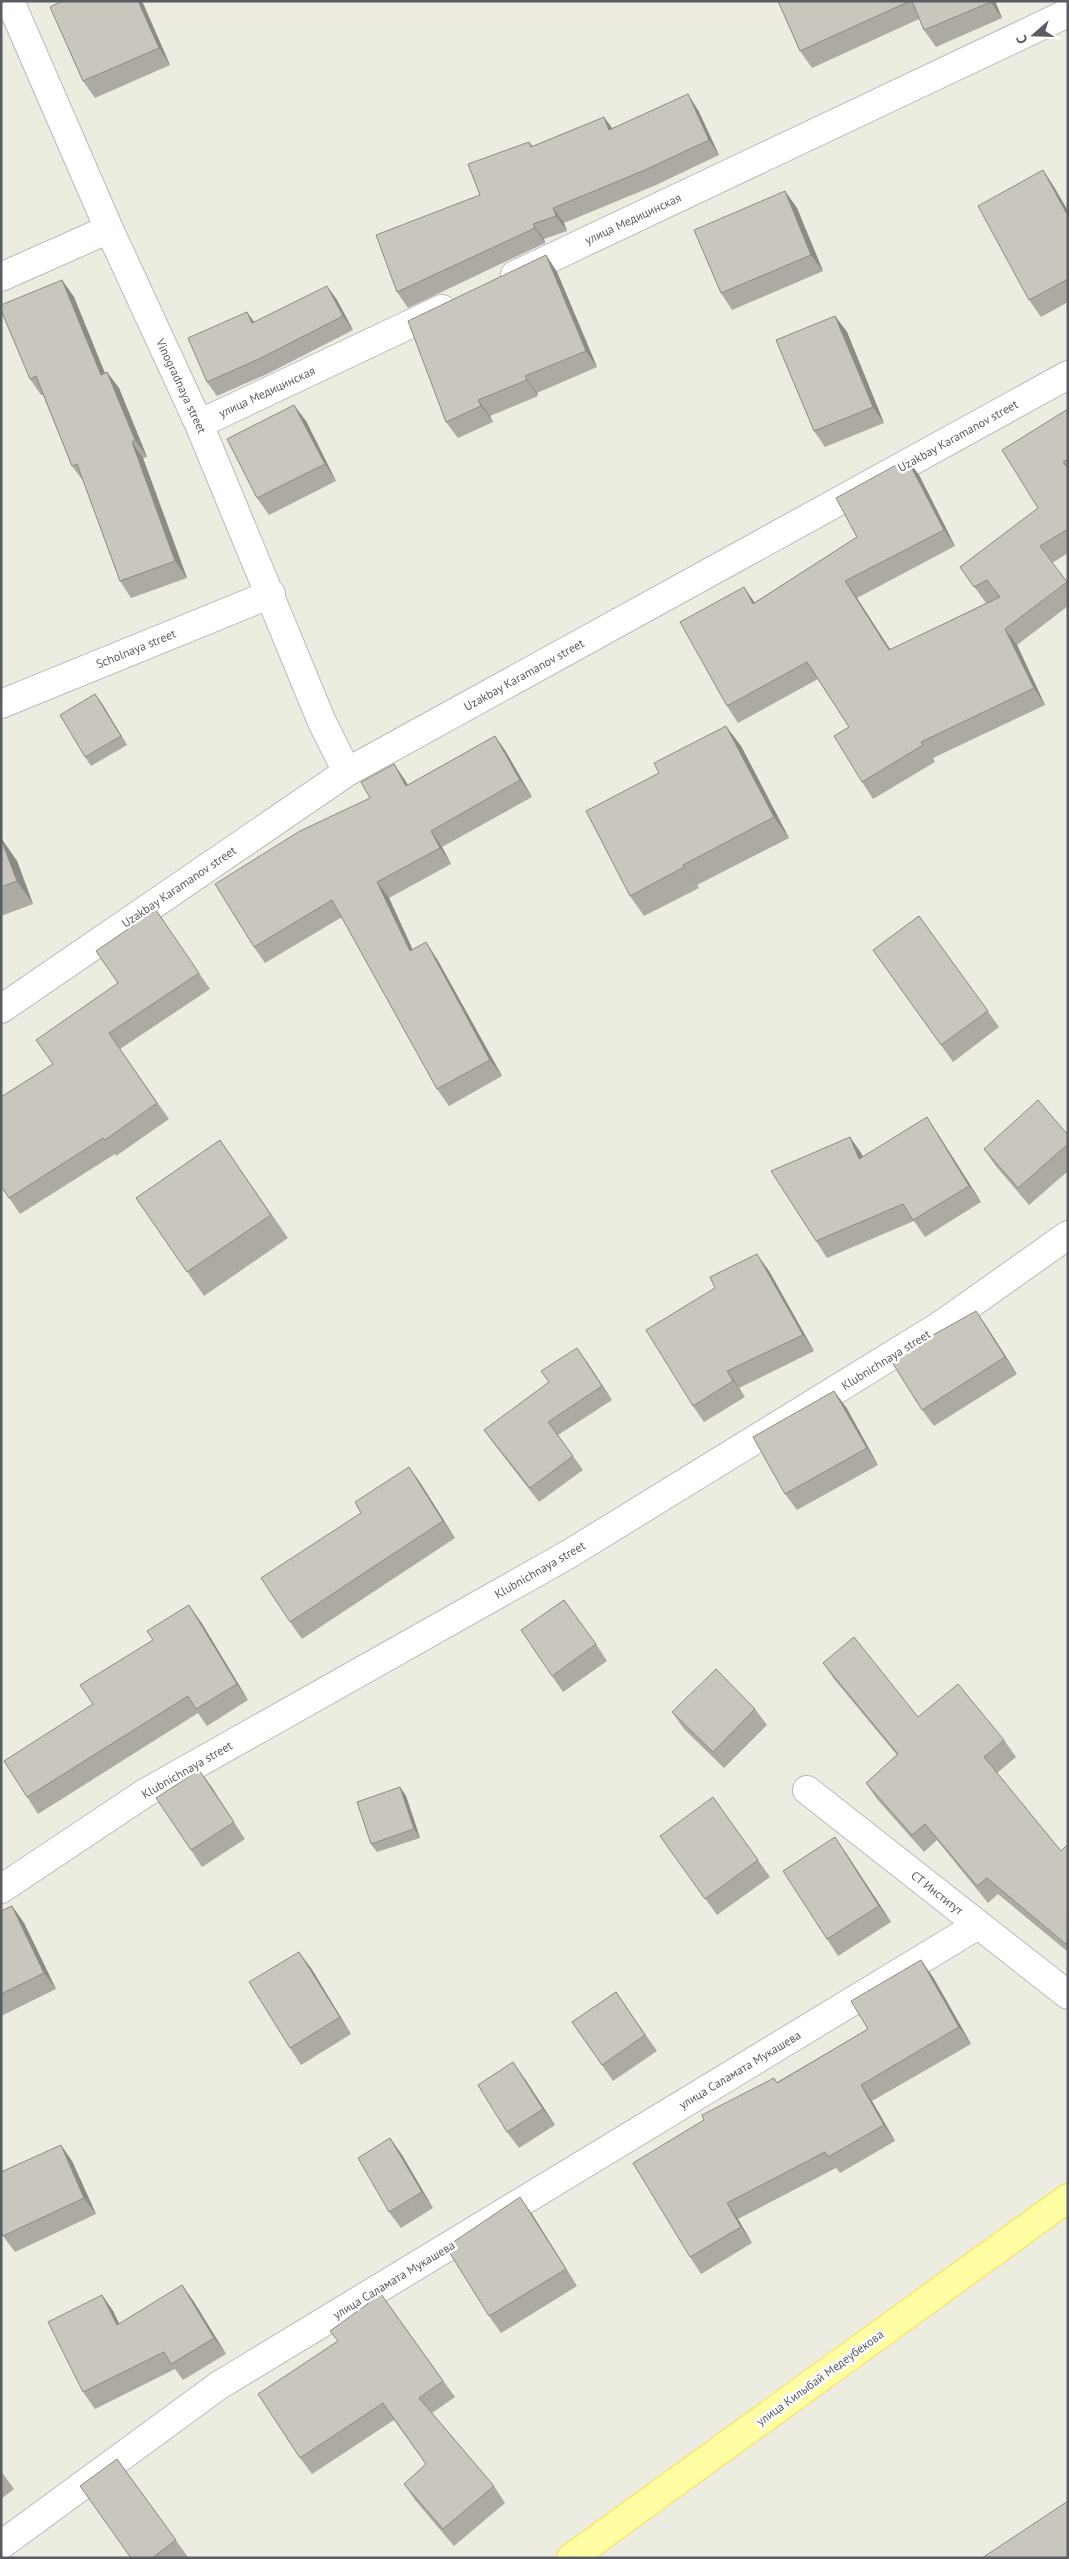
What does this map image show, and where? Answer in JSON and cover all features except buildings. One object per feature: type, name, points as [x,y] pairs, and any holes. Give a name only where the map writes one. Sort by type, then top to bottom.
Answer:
[{"type":"main road","name":"улица Килыбай Медеубекова","points":[[571,2558],[1068,2198]]},
{"type":"street","name":"Vinogradnaya street","points":[[10,1],[109,229],[199,424],[271,594],[322,722],[347,772]]},
{"type":"street","name":"улица Медицинская","points":[[495,284],[1068,13]]},
{"type":"street","points":[[1,277],[109,229]]},
{"type":"street","name":"улица Медицинская","points":[[199,424],[468,297]]},
{"type":"street","name":"Uzakbay Karamanov street","points":[[1,1009],[347,772],[1068,375]]},
{"type":"street","name":"Scholnaya street","points":[[1,704],[271,594]]},
{"type":"street","name":"Klubnichnaya street","points":[[1,1889],[145,1793],[578,1549],[942,1325],[1068,1235]]},
{"type":"street","name":"СТ Институт","points":[[807,1790],[1068,1995]]},
{"type":"street","name":"улица Саламата Мукашева","points":[[1,2546],[218,2386],[978,1925]]}]
